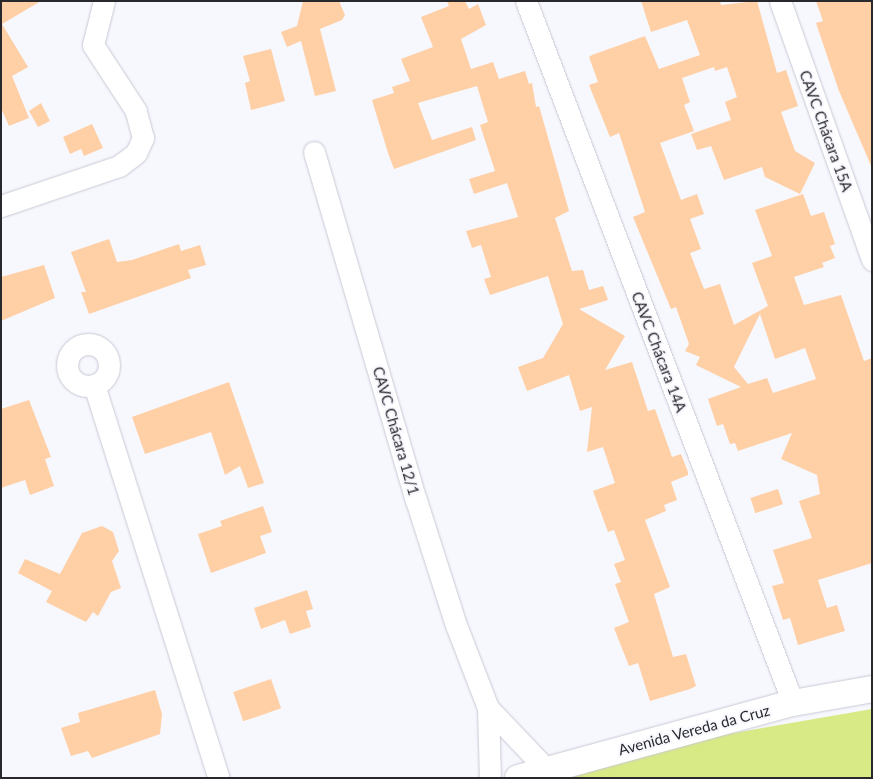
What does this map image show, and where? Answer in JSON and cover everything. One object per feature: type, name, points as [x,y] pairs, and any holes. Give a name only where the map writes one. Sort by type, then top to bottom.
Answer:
[{"type":"street","points":[[1,206],[119,166],[136,153],[143,138],[136,111],[93,45],[104,1]]},
{"type":"street","name":"CAVC Chácara 14A","points":[[526,1],[793,703]]},
{"type":"street","name":"CAVC Chácara 15A","points":[[780,1],[872,260]]},
{"type":"street","name":"CAVC Chácara 12/1","points":[[314,152],[416,500],[456,625],[488,708],[490,778]]},
{"type":"street","points":[[81,340],[70,353],[67,367],[80,384],[94,385],[219,778]]},
{"type":"street","name":"Avenida Vereda da Cruz","points":[[518,778],[793,703],[872,689]]},
{"type":"street","name":"CAVC Chácara 12/1","points":[[488,708],[546,769]]},
{"type":"green space","points":[[872,709],[872,778],[570,778],[664,745]]},
{"type":"building","points":[[1,1],[41,1],[2,24],[28,67],[12,76],[29,118],[9,126],[1,108]]},
{"type":"building","points":[[303,1],[339,1],[345,15],[342,20],[320,29],[336,91],[315,96],[301,41],[287,47],[281,32],[297,26]]},
{"type":"building","points":[[447,1],[465,1],[469,9],[478,4],[486,25],[461,39],[471,69],[493,62],[499,79],[525,71],[529,84],[532,83],[536,107],[539,106],[569,211],[555,218],[572,271],[583,270],[589,290],[603,286],[608,300],[579,309],[625,336],[605,370],[632,362],[648,411],[655,409],[672,457],[681,454],[688,472],[688,475],[671,482],[677,500],[664,505],[666,511],[645,520],[670,587],[654,594],[673,657],[686,654],[696,686],[690,689],[650,701],[638,663],[629,666],[614,628],[629,622],[615,584],[621,582],[614,564],[625,560],[614,530],[608,532],[593,491],[615,483],[603,447],[587,452],[592,407],[580,411],[569,375],[527,391],[518,367],[543,358],[563,324],[548,276],[490,295],[484,279],[491,277],[481,245],[472,248],[466,231],[518,217],[507,183],[474,194],[469,179],[495,171],[480,125],[488,122],[477,86],[418,103],[432,140],[472,127],[476,140],[394,169],[388,153],[372,100],[394,93],[392,87],[410,81],[401,59],[433,47],[421,17],[449,6]]},
{"type":"building","points":[[641,1],[720,1],[721,5],[757,1],[777,73],[786,70],[798,106],[781,112],[795,151],[815,163],[800,194],[765,177],[762,167],[724,180],[711,146],[697,150],[691,134],[731,120],[725,102],[737,97],[727,67],[715,71],[714,67],[682,78],[690,102],[684,105],[694,131],[660,143],[681,200],[697,194],[704,214],[690,219],[701,249],[690,253],[704,289],[720,284],[734,325],[768,306],[752,263],[772,256],[755,210],[803,194],[811,216],[824,212],[835,244],[830,246],[835,258],[822,263],[824,267],[794,277],[804,305],[841,295],[864,361],[872,358],[872,563],[818,580],[827,608],[837,605],[845,631],[798,645],[790,618],[783,620],[772,586],[784,583],[773,550],[812,538],[799,501],[820,494],[817,475],[781,459],[792,433],[738,451],[735,443],[730,444],[723,424],[717,426],[708,399],[741,387],[696,365],[700,357],[685,351],[689,344],[676,307],[671,309],[633,217],[645,212],[619,133],[610,137],[589,85],[598,82],[589,57],[645,36],[659,69],[700,55],[687,20],[651,32]],"holes":[[[760,314],[775,359],[805,348],[816,379],[773,393],[767,378],[748,384],[734,367]]]},
{"type":"building","points":[[816,1],[872,1],[872,168],[839,91],[816,23],[823,21]]},
{"type":"building","points":[[271,49],[285,101],[251,110],[245,83],[250,81],[243,56]]},
{"type":"building","points":[[41,103],[50,121],[38,127],[29,111]]},
{"type":"building","points":[[92,124],[103,148],[84,156],[81,149],[70,154],[63,137]]},
{"type":"building","points":[[109,239],[117,262],[132,260],[179,244],[181,251],[200,245],[206,265],[188,270],[191,278],[89,314],[81,292],[86,292],[71,252]]},
{"type":"building","points":[[44,265],[55,298],[1,321],[1,277]]},
{"type":"building","points":[[229,382],[264,483],[248,488],[240,466],[225,475],[211,432],[145,454],[132,417]]},
{"type":"building","points":[[29,400],[51,457],[45,459],[54,486],[30,495],[25,480],[1,488],[1,409]]},
{"type":"building","points":[[778,489],[783,504],[755,513],[750,498]]},
{"type":"building","points":[[263,506],[272,532],[260,536],[266,553],[211,573],[198,534],[222,526],[220,521]]},
{"type":"building","points":[[102,526],[113,532],[119,551],[112,561],[121,588],[111,592],[98,616],[93,612],[86,622],[46,602],[52,591],[18,573],[25,559],[60,574],[82,533]]},
{"type":"building","points":[[307,590],[313,609],[306,611],[311,627],[290,634],[285,620],[261,629],[254,608]]},
{"type":"building","points":[[271,679],[281,708],[243,721],[233,692]]},
{"type":"building","points":[[155,690],[162,714],[160,734],[92,758],[88,751],[71,756],[61,728],[80,722],[78,713]]}]
